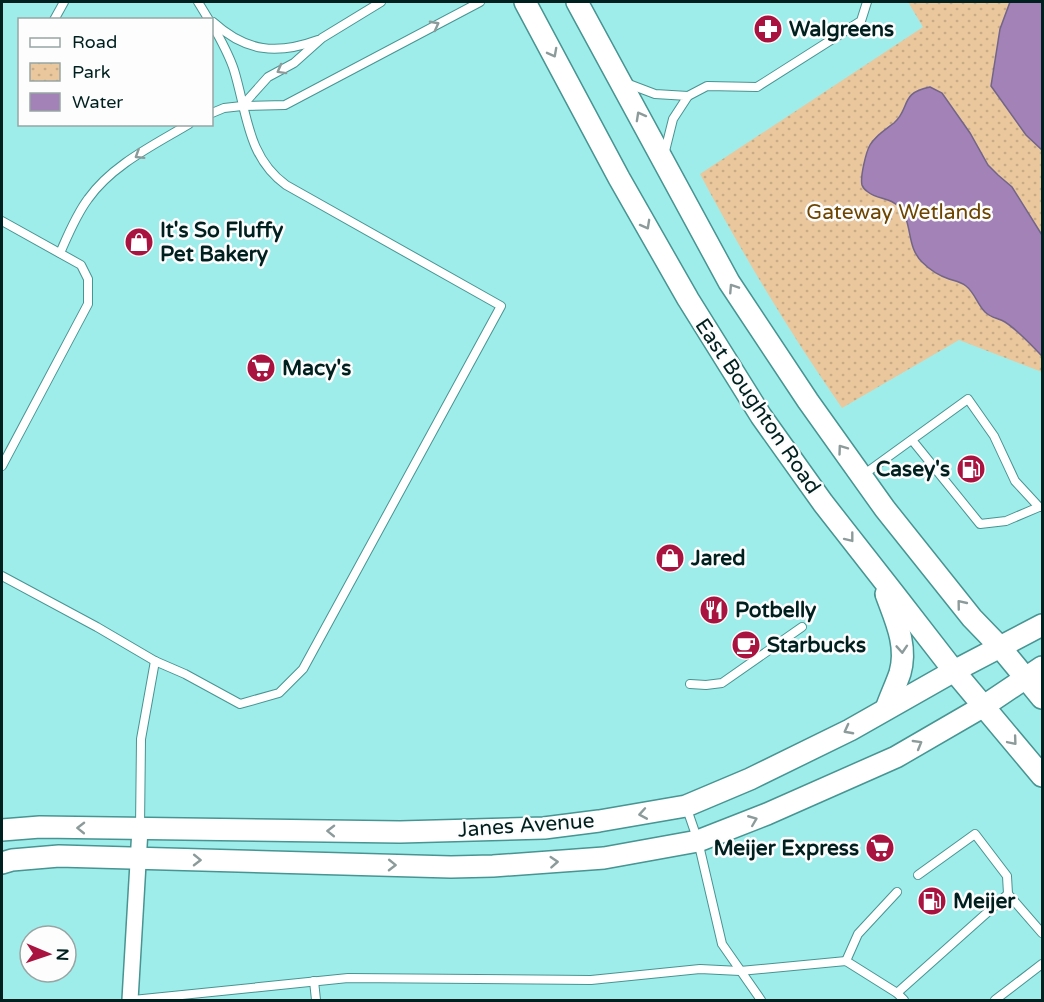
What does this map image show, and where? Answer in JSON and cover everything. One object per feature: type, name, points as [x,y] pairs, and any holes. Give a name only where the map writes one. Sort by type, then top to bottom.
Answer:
[{"type":"street","name":"East Boughton Road","points":[[525,2],[619,178],[688,299],[761,416],[823,503],[878,574],[1042,776]]},
{"type":"street","points":[[577,2],[729,282],[885,509],[972,618],[1000,647],[1034,673],[1042,698]]},
{"type":"street","points":[[878,574],[901,634],[903,654],[900,672],[886,709]]},
{"type":"street","name":"Janes Avenue","points":[[2,830],[40,827],[400,832],[544,828],[686,806],[849,730],[954,670],[1042,625]]},
{"type":"street","name":"Janes Avenue","points":[[2,863],[59,856],[451,867],[493,866],[604,858],[698,842],[896,757],[984,706],[1034,673]]},
{"type":"street","points":[[132,1000],[140,829]]},
{"type":"lane","points":[[55,18],[64,2]]},
{"type":"lane","points":[[198,2],[209,18]]},
{"type":"lane","points":[[213,23],[226,34],[249,45],[274,50],[299,47],[322,38],[381,2]]},
{"type":"lane","points":[[213,113],[224,108],[242,106],[285,105],[480,2]]},
{"type":"lane","points":[[663,159],[673,119],[688,96],[707,86],[757,87],[861,21],[867,2]]},
{"type":"lane","points":[[2,576],[155,661],[185,674],[240,705],[279,693],[303,669],[501,306],[276,178],[256,150],[242,106],[234,69],[213,26]]},
{"type":"lane","points":[[242,106],[268,77],[294,63],[322,38]]},
{"type":"lane","points":[[621,81],[655,94],[688,96]]},
{"type":"lane","points":[[60,253],[73,224],[88,199],[106,179],[186,126]]},
{"type":"lane","points":[[2,221],[81,265],[88,279],[88,304],[2,466]]},
{"type":"lane","points":[[862,477],[912,440],[968,399],[994,436],[1015,481],[1041,507],[1006,521],[980,524],[912,440]]},
{"type":"lane","points":[[690,684],[722,683],[802,627]]},
{"type":"lane","points":[[140,829],[141,739],[155,661]]},
{"type":"lane","points":[[686,806],[698,842],[722,944],[761,1000]]},
{"type":"lane","points":[[918,875],[975,834],[1007,876],[1008,894],[1042,933]]},
{"type":"lane","points":[[846,961],[858,934],[897,892]]},
{"type":"lane","points":[[897,993],[1008,894]]},
{"type":"lane","points":[[132,1000],[198,997],[348,978],[591,980],[700,969],[740,971],[846,961],[897,993],[904,1000]]},
{"type":"lane","points":[[995,1000],[1042,964]]},
{"type":"lane","points":[[315,981],[316,1000]]},
{"type":"green space","name":"Gateway Wetlands","points":[[908,2],[1042,2],[1042,372],[959,340],[842,408],[768,293],[700,174],[923,27]]},
{"type":"water","points":[[1010,2],[1042,2],[1042,150],[1026,135],[991,86],[1000,29]]},
{"type":"water","points":[[930,87],[942,93],[970,133],[988,165],[1012,187],[1042,235],[1042,356],[1010,326],[985,312],[966,286],[938,274],[922,262],[911,242],[907,221],[900,208],[893,202],[872,195],[862,186],[864,165],[872,141],[894,123],[909,97]]},
{"type":"place","name":"Walgreens","points":[[768,29]]},
{"type":"place","name":"It's So Fluffy Pet Bakery","points":[[139,242]]},
{"type":"place","name":"Macy's","points":[[261,368]]},
{"type":"place","name":"Casey's","points":[[971,469]]},
{"type":"place","name":"Jared","points":[[670,558]]},
{"type":"place","name":"Potbelly","points":[[714,610]]},
{"type":"place","name":"Starbucks","points":[[746,645]]},
{"type":"place","name":"Meijer Express","points":[[880,848]]},
{"type":"place","name":"Meijer","points":[[932,901]]}]
